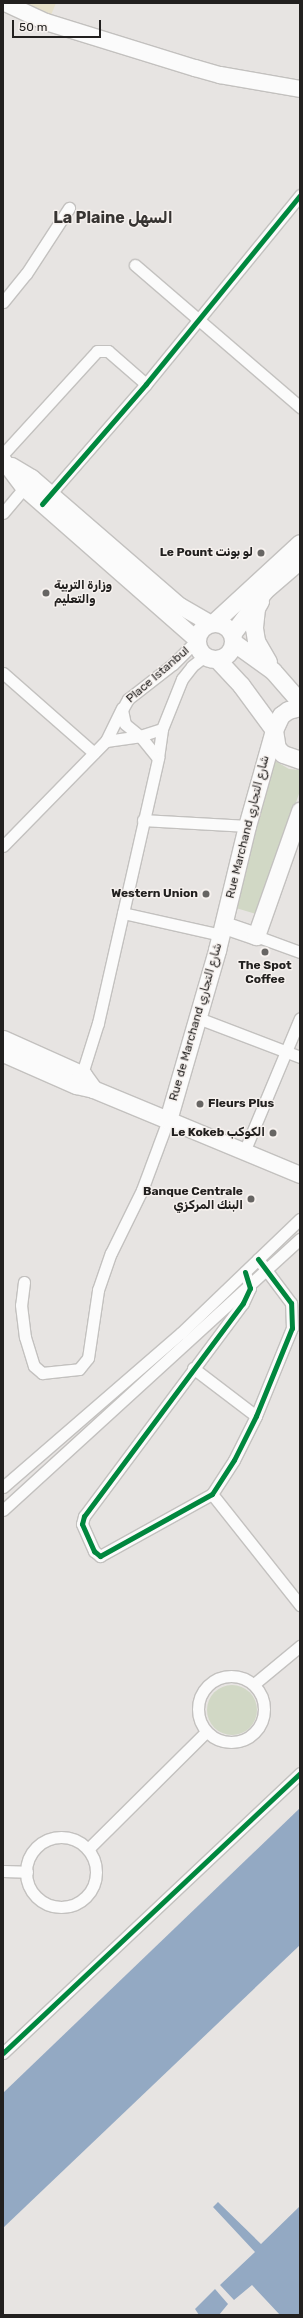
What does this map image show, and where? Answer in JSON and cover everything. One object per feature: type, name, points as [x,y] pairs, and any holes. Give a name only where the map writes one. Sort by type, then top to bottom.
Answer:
[{"type":"main road","points":[[5,3],[46,22],[195,68],[220,75],[300,89]]},
{"type":"main road","points":[[4,459],[197,640],[211,657],[245,690],[274,730],[277,748],[287,757],[300,760]]},
{"type":"main road","points":[[46,499],[180,606],[211,623],[226,626],[232,638],[293,685],[300,702]]},
{"type":"main road","points":[[197,640],[201,629],[211,623],[300,543]]},
{"type":"main road","points":[[211,657],[228,653],[232,638],[266,590],[300,560]]},
{"type":"main road","points":[[266,590],[256,608],[254,628],[258,647],[273,671]]},
{"type":"main road","name":"Rue Marchand شارع التجاري","points":[[223,930],[247,826],[274,730],[281,715],[300,707]]},
{"type":"main road","points":[[223,930],[256,936],[296,837],[300,812]]},
{"type":"main road","name":"Rue de Marchand شارع التجاري","points":[[168,1120],[223,930]]},
{"type":"main road","points":[[3,1039],[80,1080],[93,1089],[300,1175]]},
{"type":"main road","points":[[3,1053],[80,1080]]},
{"type":"street","points":[[46,499],[146,384],[199,317],[300,195]]},
{"type":"street","points":[[3,302],[26,274],[69,208]]},
{"type":"street","points":[[136,265],[199,317],[300,406]]},
{"type":"street","points":[[4,459],[97,351],[108,351],[146,384]]},
{"type":"street","points":[[3,513],[28,483]]},
{"type":"street","name":"Place Istanbul","points":[[158,758],[140,736],[125,724],[122,716],[124,704],[144,684],[173,664],[197,640]]},
{"type":"street","name":"Place Istanbul","points":[[80,1080],[123,913],[158,758],[162,729],[182,679],[192,666],[211,657]]},
{"type":"street","points":[[173,664],[180,668],[182,679]]},
{"type":"street","points":[[3,673],[94,753]]},
{"type":"street","points":[[3,846],[106,741],[124,704]]},
{"type":"street","points":[[106,741],[140,736],[162,729]]},
{"type":"street","points":[[143,820],[247,826]]},
{"type":"street","points":[[123,913],[223,930]]},
{"type":"street","points":[[256,936],[300,952]]},
{"type":"street","points":[[198,1018],[287,1051],[300,1058]]},
{"type":"street","points":[[244,1152],[300,1018]]},
{"type":"street","points":[[24,1282],[20,1305],[25,1337],[34,1366],[42,1373],[79,1369],[88,1358],[98,1290],[111,1253],[142,1190],[168,1120]]},
{"type":"street","points":[[3,1487],[97,1408],[245,1272],[300,1219]]},
{"type":"street","points":[[3,1510],[300,1239]]},
{"type":"street","points":[[245,1272],[250,1284],[249,1294],[244,1303],[192,1368],[90,1507],[82,1524],[94,1551],[100,1556],[105,1555],[146,1528],[212,1494],[234,1460],[256,1416],[296,1328],[291,1303],[258,1259]]},
{"type":"street","points":[[192,1368],[256,1416]]},
{"type":"street","points":[[212,1494],[300,1605]]},
{"type":"street","points":[[254,1684],[300,1646]]},
{"type":"street","points":[[233,1676],[254,1684],[264,1703],[261,1724],[255,1733],[246,1740],[225,1743],[206,1732],[200,1722],[199,1700],[212,1682],[233,1676]]},
{"type":"street","points":[[88,1849],[206,1732]]},
{"type":"street","points":[[3,2054],[300,1773]]},
{"type":"street","points":[[70,1838],[88,1849],[96,1870],[95,1881],[91,1891],[73,1905],[57,1906],[41,1900],[33,1893],[27,1872],[33,1852],[50,1839],[70,1838]]},
{"type":"street","points":[[3,1871],[27,1872]]},
{"type":"green space","points":[[272,759],[289,769],[300,770],[300,791],[256,914],[236,908]]},
{"type":"green space","points":[[237,1685],[242,1686],[250,1692],[256,1700],[256,1720],[250,1728],[242,1734],[227,1735],[222,1734],[214,1728],[208,1720],[207,1705],[208,1700],[214,1692],[222,1686]]},
{"type":"sand","points":[[12,3],[56,3],[49,20]]},
{"type":"water","points":[[300,1808],[300,1945],[3,2228],[3,2093]]},
{"type":"water","points":[[218,2202],[261,2244],[300,2206],[300,2315],[280,2315],[252,2285],[234,2300],[220,2285],[255,2252],[213,2207]]},
{"type":"water","points":[[215,2289],[228,2304],[219,2315],[199,2315],[195,2309]]},
{"type":"cycle path","points":[[42,504],[146,384],[300,195]]},
{"type":"cycle path","points":[[245,1272],[250,1288],[243,1303],[84,1516],[82,1524],[94,1551],[100,1556],[212,1494],[234,1460],[256,1416],[292,1328],[291,1303],[258,1259]]},
{"type":"cycle path","points":[[3,2053],[300,1773]]},
{"type":"place","name":"Le Pount لو بونت","points":[[261,553]]},
{"type":"place","name":"وزارة التربية والتعليم","points":[[46,593]]},
{"type":"place","name":"Western Union","points":[[206,894]]},
{"type":"place","name":"The Spot Coffee","points":[[265,952]]},
{"type":"place","name":"Fleurs Plus","points":[[200,1104]]},
{"type":"place","name":"Le Kokeb الكوكب","points":[[273,1133]]},
{"type":"place","name":"Banque Centrale البنك المركزي","points":[[251,1199]]},
{"type":"district","name":"La Plaine السهل","points":[[113,218]]}]
